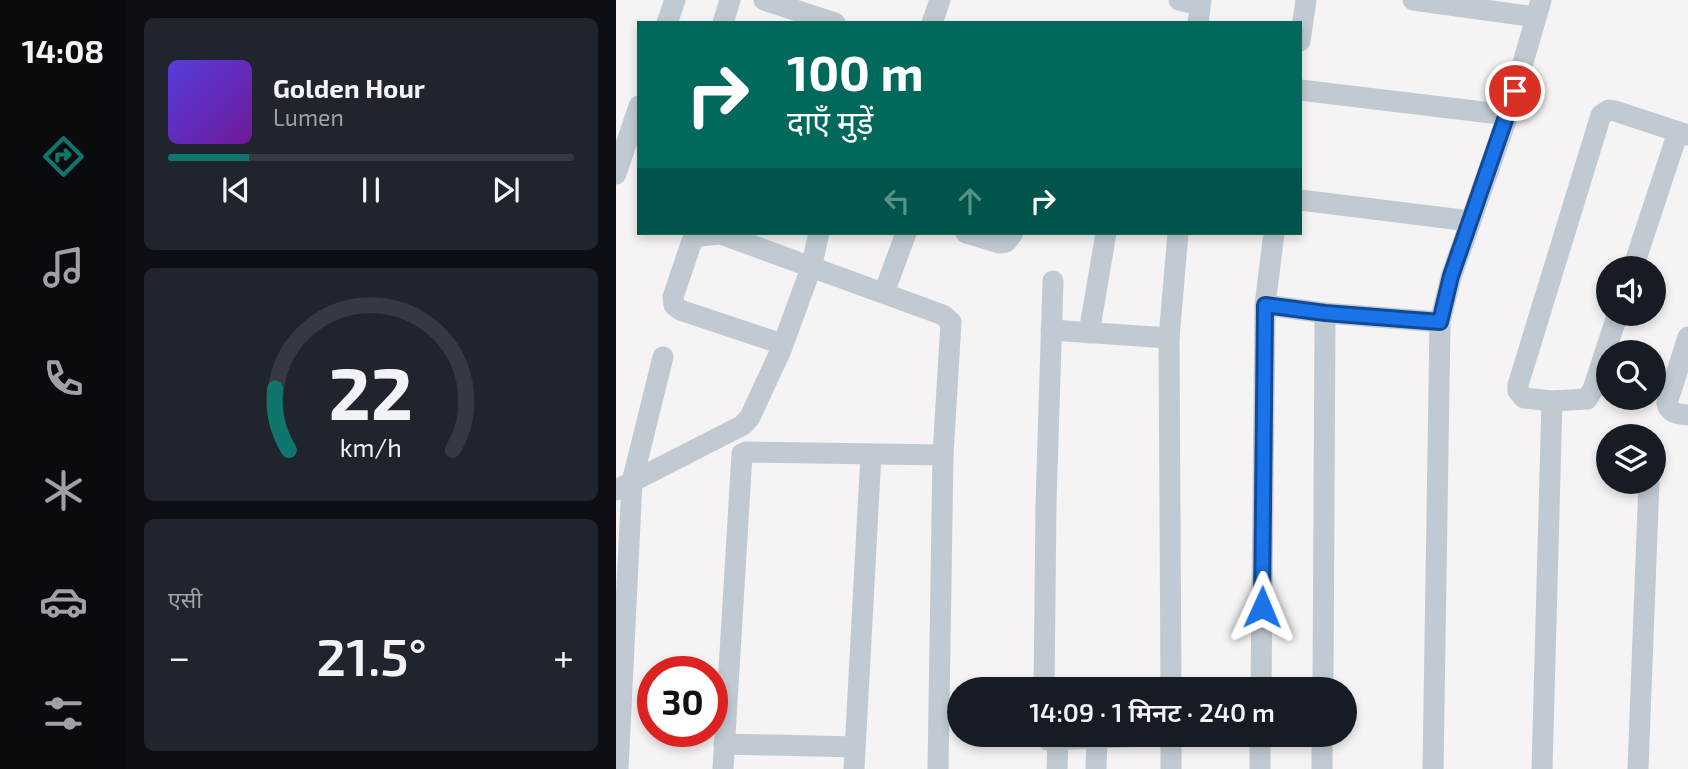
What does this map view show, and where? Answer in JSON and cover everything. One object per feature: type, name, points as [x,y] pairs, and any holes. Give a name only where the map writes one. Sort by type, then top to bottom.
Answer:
[{"type":"street","points":[[668,21],[675,0]]},
{"type":"street","points":[[724,21],[730,0]]},
{"type":"street","points":[[764,0],[791,16],[822,21]]},
{"type":"street","points":[[933,21],[940,0]]},
{"type":"street","points":[[1179,0],[1200,9]]},
{"type":"street","points":[[1302,27],[1306,0]]},
{"type":"street","points":[[1413,0],[1538,8],[1508,115],[1444,300],[1440,322],[1433,769]]},
{"type":"street","points":[[1302,90],[1508,115]]},
{"type":"street","points":[[1614,326],[1590,396],[1582,401],[1552,401],[1524,398],[1518,391],[1601,115],[1609,110],[1683,134],[1637,256]]},
{"type":"street","points":[[616,174],[637,112]]},
{"type":"street","points":[[1302,200],[1470,221]]},
{"type":"street","points":[[705,235],[692,241],[673,297],[674,304],[680,310],[782,344]]},
{"type":"street","points":[[723,235],[943,315],[951,322],[943,455],[938,769]]},
{"type":"street","points":[[624,486],[747,421],[782,344],[811,268],[819,235]]},
{"type":"street","points":[[884,293],[905,235]]},
{"type":"street","points":[[973,235],[999,243],[1006,242],[1011,235]]},
{"type":"street","points":[[1088,333],[1106,235]]},
{"type":"street","points":[[1171,677],[1169,338],[1178,235]]},
{"type":"street","points":[[1261,677],[1265,305],[1274,235]]},
{"type":"street","points":[[1044,677],[1053,281]]},
{"type":"street","points":[[1265,305],[1325,313],[1440,322]]},
{"type":"street","points":[[1322,677],[1325,313]]},
{"type":"street","points":[[1051,330],[1169,338]]},
{"type":"street","points":[[1688,337],[1667,403],[1668,408],[1674,412],[1688,415]]},
{"type":"street","points":[[618,769],[624,486],[663,358]]},
{"type":"street","points":[[1542,769],[1552,401]]},
{"type":"street","points":[[728,672],[740,456],[746,452],[943,455]]},
{"type":"street","points":[[854,769],[871,454]]},
{"type":"street","points":[[1638,769],[1649,494]]},
{"type":"street","points":[[728,744],[855,747]]},
{"type":"street","points":[[723,769],[724,747]]},
{"type":"street","points":[[1053,747],[1057,769]]},
{"type":"street","points":[[1096,769],[1097,747]]},
{"type":"street","points":[[1171,747],[1171,769]]},
{"type":"street","points":[[1260,747],[1260,769]]},
{"type":"street","points":[[1322,747],[1322,769]]},
{"type":"route","points":[[1262,607],[1265,305],[1325,313],[1440,322],[1451,276],[1515,91]]}]
